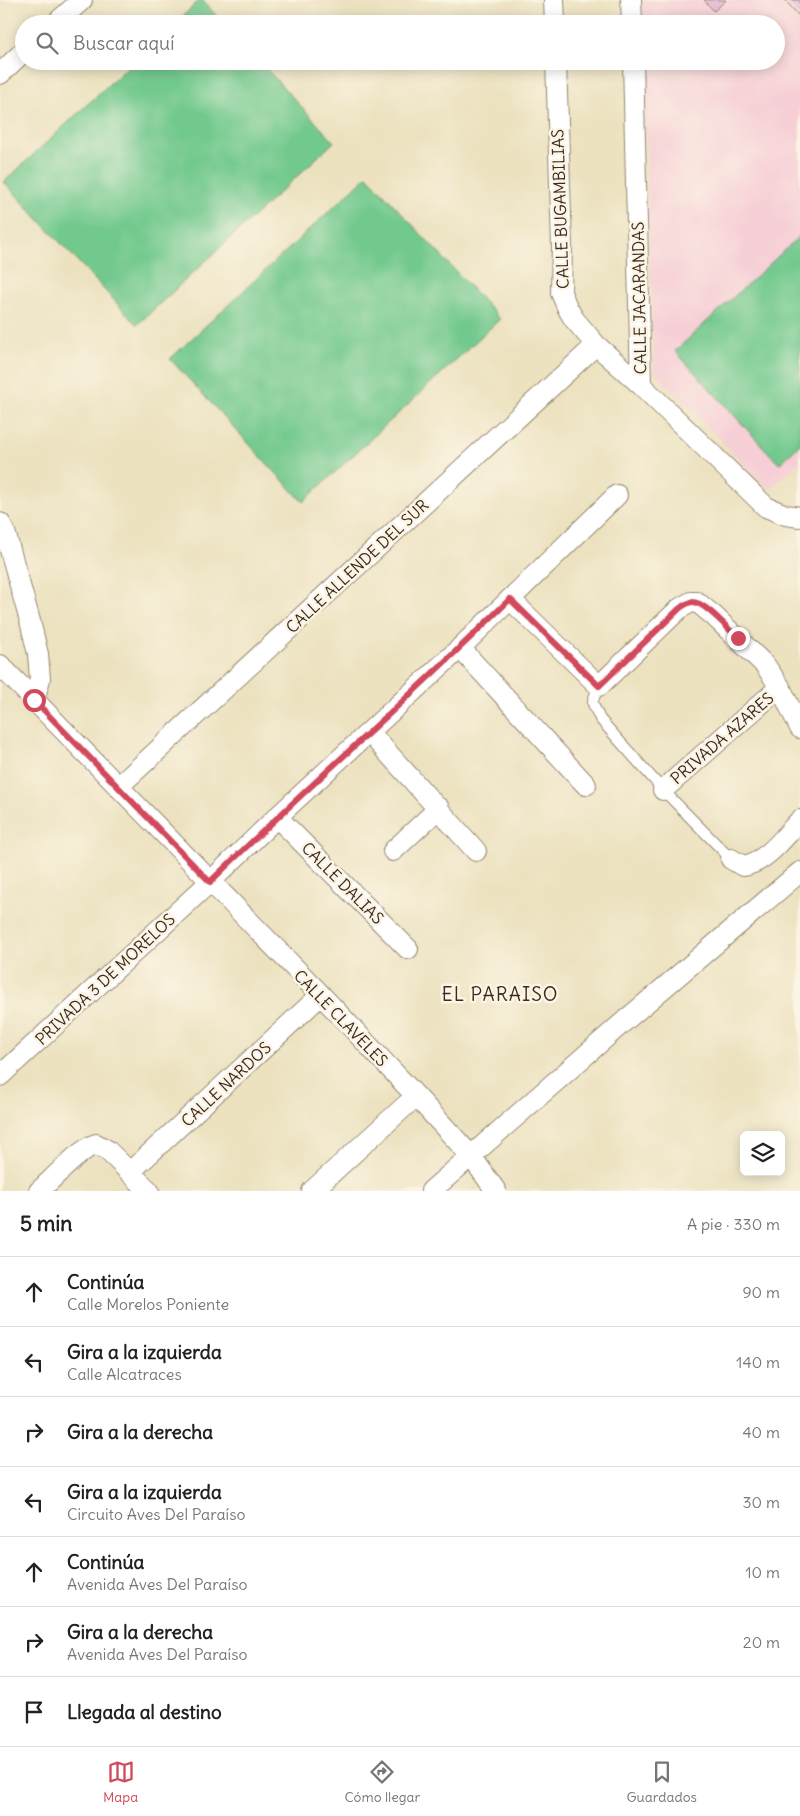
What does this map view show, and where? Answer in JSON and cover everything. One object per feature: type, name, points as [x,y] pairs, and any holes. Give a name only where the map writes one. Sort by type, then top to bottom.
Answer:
[{"type":"street","points":[[65,15],[82,0]]},
{"type":"street","points":[[554,0],[555,15]]},
{"type":"street","points":[[631,0],[632,15]]},
{"type":"street","points":[[0,74],[15,60]]},
{"type":"street","name":"CALLE BUGAMBILIAS","points":[[556,70],[562,247],[561,293],[574,319],[596,344],[641,386]]},
{"type":"street","name":"CALLE JACARANDAS","points":[[633,70],[641,386],[766,507],[786,515],[800,517]]},
{"type":"street","name":"CALLE ALLENDE DEL SUR","points":[[118,787],[596,344]]},
{"type":"street","name":"PRIVADA 3 DE MORELOS","points":[[0,1076],[460,648],[617,495]]},
{"type":"street","points":[[0,522],[5,532],[38,654],[40,679],[34,700]]},
{"type":"street","points":[[510,599],[599,686],[685,604],[697,602],[765,665],[780,687],[800,728]]},
{"type":"street","points":[[460,648],[586,785]]},
{"type":"street","name":"CALLE CLAVELES","points":[[0,665],[321,995],[412,1100],[471,1156],[496,1191]]},
{"type":"street","name":"PRIVADA AZARES","points":[[663,790],[780,687]]},
{"type":"street","points":[[369,732],[476,851]]},
{"type":"street","points":[[393,851],[439,808]]},
{"type":"street","name":"CALLE DALIAS","points":[[277,817],[408,949]]},
{"type":"street","points":[[731,859],[743,866],[756,861],[774,848],[800,820]]},
{"type":"street","points":[[431,1191],[620,1025],[800,872]]},
{"type":"street","name":"CALLE NARDOS","points":[[130,1172],[321,995]]},
{"type":"street","points":[[312,1191],[412,1100]]},
{"type":"street","points":[[39,1191],[90,1146],[96,1144],[102,1146],[148,1191]]},
{"type":"lane","points":[[599,686],[593,700],[595,710],[663,790],[731,859]]},
{"type":"shaded area","points":[[640,0],[800,0],[800,462],[769,490],[654,371],[643,70],[785,70],[785,15],[641,15]]},
{"type":"green space","points":[[202,0],[216,15],[184,15]]},
{"type":"green space","points":[[124,70],[267,70],[334,142],[137,325],[4,182]]},
{"type":"green space","points":[[367,176],[500,319],[303,502],[170,359]]},
{"type":"green space","points":[[800,236],[800,445],[779,464],[675,351]]},
{"type":"building","points":[[704,0],[726,0],[714,11]]},
{"type":"building","points":[[785,0],[800,0],[800,17]]},
{"type":"district","name":"EL PARAISO","points":[[500,994]]},
{"type":"route","points":[[34,700],[210,882],[510,599],[599,686],[685,604],[697,602],[738,638]]}]
